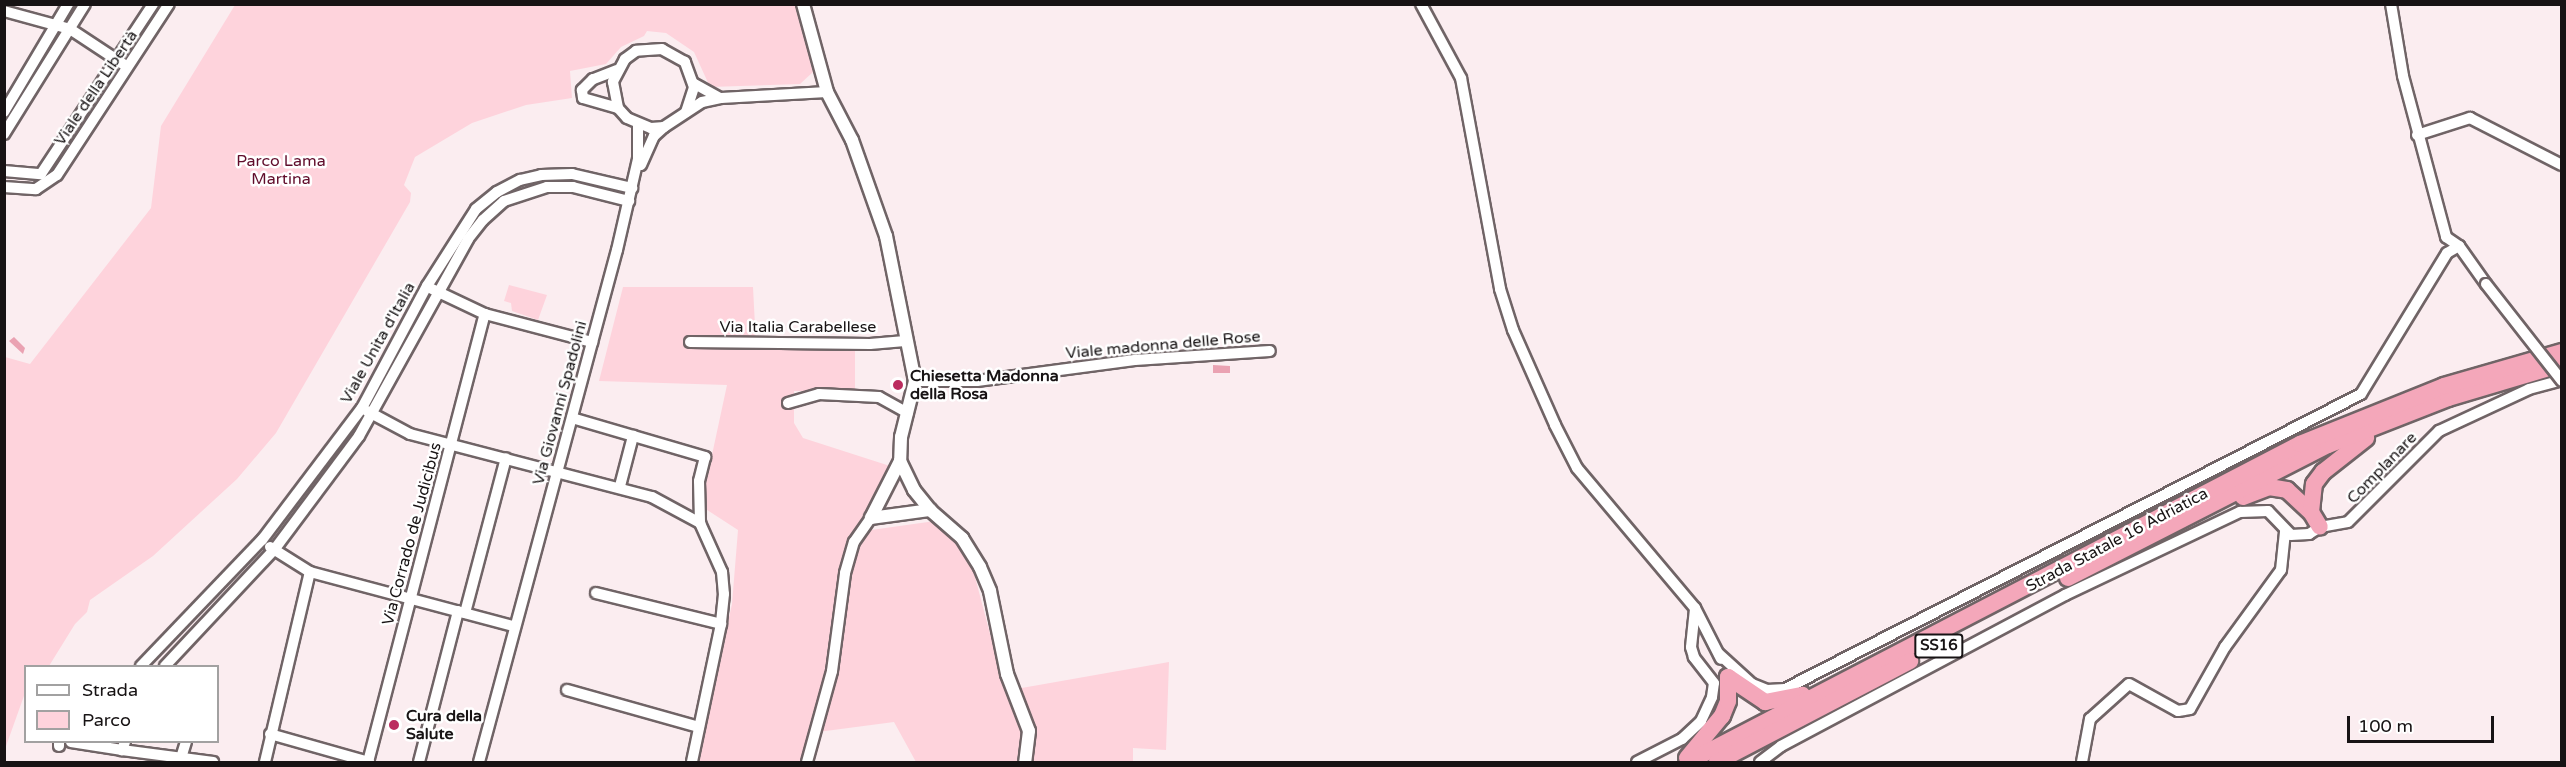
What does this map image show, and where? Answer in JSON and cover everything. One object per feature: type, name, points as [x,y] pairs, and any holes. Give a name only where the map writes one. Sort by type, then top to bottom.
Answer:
[{"type":"highway","name":"Strada Statale 16 Adriatica","points":[[1688,762],[2320,435],[2444,386],[2562,352]]},
{"type":"highway","name":"Strada Statale 16 Adriatica","points":[[1717,762],[2300,458],[2413,410],[2562,364]]},
{"type":"highway","points":[[2311,512],[2314,484],[2323,472],[2348,448],[2413,410]]},
{"type":"highway","points":[[2161,530],[2270,487],[2287,490],[2311,512],[2320,527]]},
{"type":"highway","name":"SS16","points":[[1728,677],[1744,691],[1765,702],[1792,699],[1833,687]]},
{"type":"highway","points":[[1683,762],[1722,716],[1728,701],[1728,677]]},
{"type":"street","points":[[4,112],[68,4]]},
{"type":"street","points":[[4,134],[85,4]]},
{"type":"street","name":"Viale della Libertà","points":[[41,174],[153,4]]},
{"type":"street","name":"Viale della Libertà","points":[[46,186],[169,4]]},
{"type":"street","points":[[802,4],[827,92],[852,140],[886,236],[905,341],[915,381],[900,461],[871,518],[854,542],[844,573],[832,671],[807,762]]},
{"type":"street","points":[[1421,4],[1461,78],[1500,289],[1513,330],[1556,425],[1577,468],[1695,608],[1719,654],[1728,677]]},
{"type":"street","points":[[2391,4],[2417,135],[2446,237],[2459,246],[2562,381]]},
{"type":"street","points":[[4,11],[70,29],[128,67]]},
{"type":"street","points":[[686,112],[692,100],[693,83],[685,62],[662,49],[636,51],[617,70],[593,79],[582,90],[583,98],[618,108],[638,125],[664,127],[686,112],[721,98],[827,92]]},
{"type":"street","points":[[617,70],[614,96],[618,108]]},
{"type":"street","points":[[693,83],[721,98]]},
{"type":"street","points":[[2417,135],[2470,118],[2562,165]]},
{"type":"street","name":"Via Giovanni Spadolini","points":[[632,188],[638,125]]},
{"type":"street","name":"Via Giovanni Spadolini","points":[[479,762],[553,469],[572,418],[632,188],[645,153],[664,127]]},
{"type":"street","points":[[4,171],[41,174],[46,186],[36,189],[4,187]]},
{"type":"street","name":"Viale Unita d'Italia","points":[[142,665],[262,540],[362,408],[426,286],[476,209],[520,180],[572,174],[632,188]]},
{"type":"street","name":"Viale Unita d'Italia","points":[[166,665],[274,550],[374,414],[468,239],[504,201],[547,187],[573,187],[629,201]]},
{"type":"street","points":[[1719,654],[1752,684],[1767,690],[1785,689],[2361,394],[2446,253],[2459,246]]},
{"type":"street","points":[[426,286],[485,314],[592,342]]},
{"type":"street","name":"Via Corrado de Judicibus","points":[[368,762],[485,314]]},
{"type":"street","name":"Via Italia Carabellese","points":[[690,342],[870,344],[905,341]]},
{"type":"street","name":"Viale madonna delle Rose","points":[[915,381],[977,381],[1135,360],[1270,351]]},
{"type":"street","name":"Complanare","points":[[2285,531],[2300,535],[2320,527],[2348,522],[2364,510],[2390,476],[2439,430],[2507,397],[2562,381]]},
{"type":"street","points":[[788,403],[819,394],[879,397],[908,413]]},
{"type":"street","points":[[362,408],[410,434],[620,486],[685,513],[699,523]]},
{"type":"street","points":[[572,418],[705,457],[699,481],[685,513]]},
{"type":"street","points":[[620,486],[633,436]]},
{"type":"street","points":[[419,762],[506,458]]},
{"type":"street","points":[[900,461],[930,510],[962,538],[990,591],[1007,674],[1029,731],[1026,762]]},
{"type":"street","points":[[692,762],[721,624],[723,572],[699,523],[699,481]]},
{"type":"street","points":[[871,518],[930,510]]},
{"type":"street","points":[[1760,762],[1781,746],[2065,595],[2240,512],[2268,511],[2285,531],[2281,570],[2225,647],[2190,709],[2178,711],[2129,684],[2090,719],[2082,762]]},
{"type":"street","points":[[262,540],[310,572],[513,626]]},
{"type":"street","points":[[266,762],[270,734],[310,572]]},
{"type":"street","points":[[596,593],[721,624]]},
{"type":"street","points":[[1637,762],[1682,739],[1701,721],[1712,698],[1714,682],[1694,657],[1691,647],[1695,608]]},
{"type":"street","points":[[567,690],[699,727]]},
{"type":"street","points":[[270,734],[368,762]]},
{"type":"street","points":[[92,743],[123,746],[213,762]]},
{"type":"street","points":[[181,758],[185,743]]},
{"type":"green space","name":"Parco Lama Martina","points":[[235,5],[796,5],[813,72],[800,84],[710,87],[694,52],[666,33],[647,31],[644,36],[621,47],[606,64],[570,71],[572,98],[526,105],[472,123],[415,157],[404,185],[411,193],[410,202],[276,433],[237,479],[153,556],[90,600],[87,612],[75,624],[50,665],[24,665],[24,696],[5,749],[5,357],[30,364],[151,208],[161,126]]},
{"type":"green space","points":[[509,285],[547,295],[538,320],[512,311],[511,303],[504,301]]},
{"type":"green space","points":[[623,287],[753,287],[756,345],[855,348],[855,391],[794,391],[794,423],[803,438],[890,466],[857,532],[935,521],[949,531],[974,573],[1005,691],[1169,662],[1166,750],[1133,748],[1133,762],[916,762],[894,722],[818,732],[807,762],[697,762],[732,604],[738,530],[701,506],[727,385],[599,381]]},
{"type":"shaded area","points":[[14,337],[25,348],[23,354],[9,341]]},
{"type":"shaded area","points":[[1213,365],[1230,366],[1230,373],[1213,373]]},
{"type":"place","name":"Chiesetta Madonna della Rosa","points":[[898,385]]},
{"type":"place","name":"Cura della Salute","points":[[394,725]]}]
